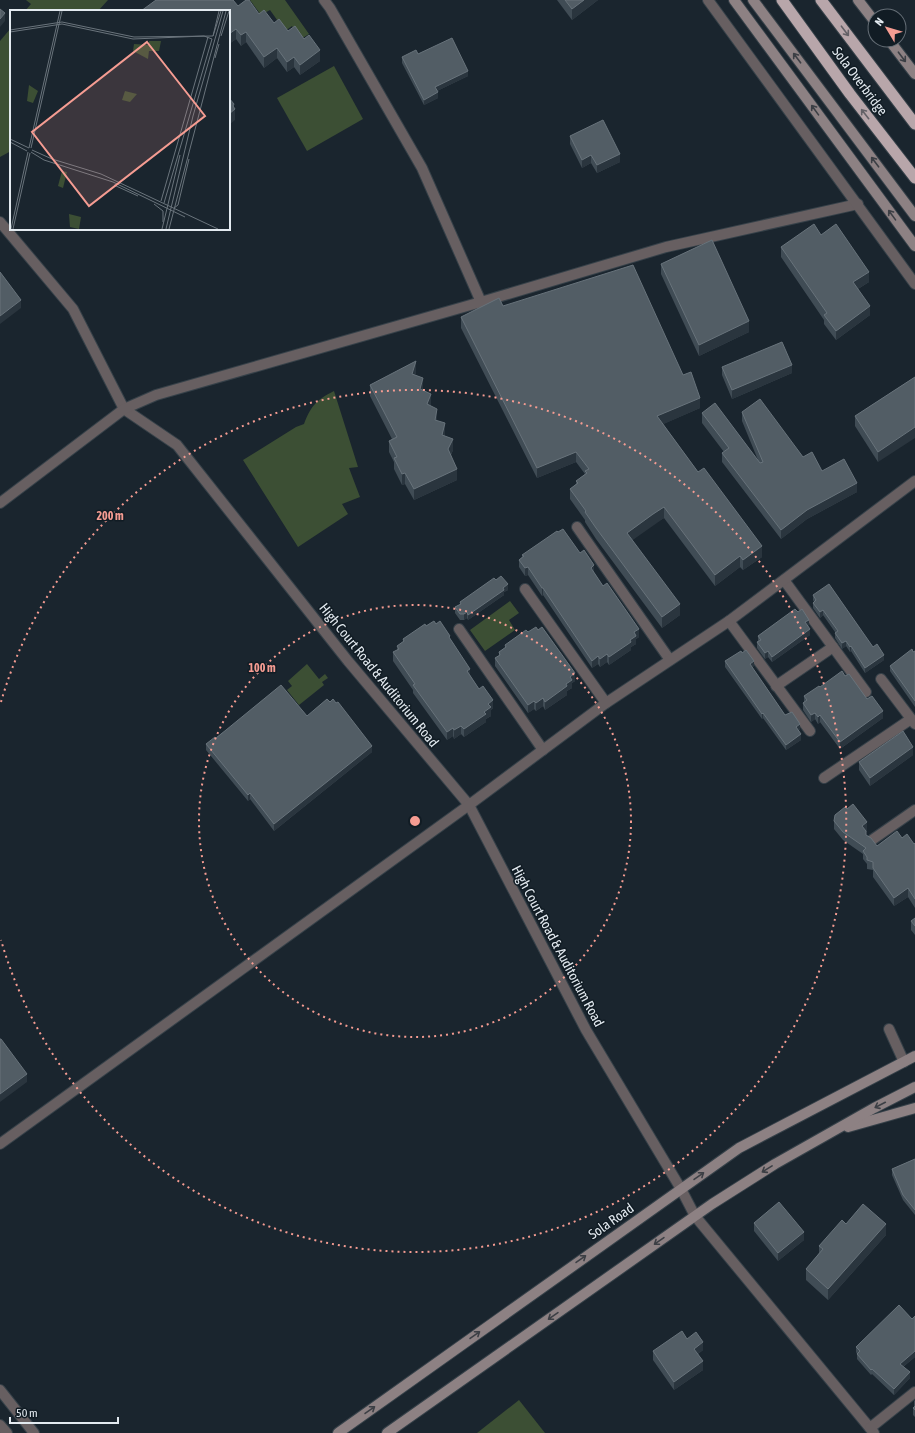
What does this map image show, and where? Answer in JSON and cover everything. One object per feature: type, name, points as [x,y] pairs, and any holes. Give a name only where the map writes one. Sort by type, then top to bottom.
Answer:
[{"type":"highway","name":"Sola Overbridge","points":[[782,0],[850,94],[915,178]]},
{"type":"highway","name":"Sola Overbridge","points":[[821,0],[915,124]]},
{"type":"main road","points":[[734,0],[915,246]]},
{"type":"main road","points":[[753,0],[915,216]]},
{"type":"main road","points":[[858,0],[867,12]]},
{"type":"main road","points":[[895,48],[915,74]]},
{"type":"main road","name":"Sola Road","points":[[338,1433],[738,1148],[915,1056]]},
{"type":"main road","points":[[387,1433],[695,1216],[775,1164],[874,1108],[915,1087]]},
{"type":"main road","points":[[832,1132],[915,1108]]},
{"type":"street","points":[[324,0],[422,168],[482,302]]},
{"type":"street","points":[[708,0],[915,284]]},
{"type":"street","points":[[0,504],[124,409],[156,395],[482,302],[666,247],[858,204]]},
{"type":"street","name":"High Court Road & Auditorium Road","points":[[0,222],[73,309],[124,409],[177,445],[348,661],[469,805],[586,1030],[681,1189],[695,1216],[872,1430]]},
{"type":"street","points":[[0,1144],[469,805],[606,703],[728,621],[915,482]]},
{"type":"street","points":[[577,527],[670,660]]},
{"type":"street","points":[[784,580],[866,692]]},
{"type":"street","points":[[525,589],[606,703]]},
{"type":"street","points":[[728,621],[810,731]]},
{"type":"street","points":[[459,628],[543,750]]},
{"type":"street","points":[[776,686],[833,647]]},
{"type":"street","points":[[824,778],[913,722],[881,679]]},
{"type":"street","points":[[872,840],[915,810]]},
{"type":"street","points":[[889,1028],[904,1062]]},
{"type":"street","points":[[0,1390],[34,1433]]},
{"type":"street","points":[[872,1430],[915,1392]]},
{"type":"street","points":[[0,1425],[7,1433]]},
{"type":"green space","points":[[26,0],[108,0],[99,10],[26,10],[31,4]]},
{"type":"green space","points":[[250,0],[285,0],[309,34],[301,39],[292,26],[285,31],[270,10],[261,15]]},
{"type":"green space","points":[[10,29],[10,152],[0,157],[0,41]]},
{"type":"green space","points":[[334,66],[363,119],[307,151],[277,98]]},
{"type":"green space","points":[[334,391],[358,467],[349,468],[360,497],[342,504],[348,514],[298,547],[243,460],[296,427],[304,424],[315,404],[323,397]]},
{"type":"green space","points":[[510,601],[519,613],[509,620],[515,630],[485,651],[470,630]]},
{"type":"green space","points":[[307,664],[319,679],[325,674],[328,678],[322,682],[324,685],[299,705],[287,690],[292,686],[288,681]]},
{"type":"green space","points":[[519,1400],[545,1433],[477,1433]]},
{"type":"building","points":[[156,0],[233,0],[238,6],[246,0],[249,0],[259,14],[264,10],[274,23],[279,19],[288,31],[295,26],[304,39],[309,35],[320,50],[300,65],[294,57],[287,62],[277,48],[264,57],[246,32],[241,35],[236,29],[230,33],[230,10],[142,10]]},
{"type":"building","points":[[565,0],[584,0],[572,9]]},
{"type":"building","points":[[0,9],[5,13],[0,19]]},
{"type":"building","points":[[452,38],[468,71],[435,87],[438,92],[424,100],[402,57],[416,50],[418,54]]},
{"type":"building","points":[[230,99],[234,104],[233,106],[235,109],[230,113]]},
{"type":"building","points":[[603,120],[620,154],[597,165],[591,155],[582,160],[570,136]]},
{"type":"building","points":[[814,224],[821,235],[836,224],[869,272],[853,282],[870,306],[836,331],[824,315],[827,313],[781,247]]},
{"type":"building","points":[[712,240],[749,321],[699,345],[661,264]]},
{"type":"building","points":[[633,265],[683,375],[691,372],[700,398],[657,416],[698,472],[704,468],[762,546],[743,560],[740,556],[715,575],[664,507],[653,514],[627,533],[680,604],[662,617],[596,528],[570,489],[578,483],[576,481],[587,473],[585,471],[589,469],[576,452],[537,468],[461,317],[499,298],[503,306]]},
{"type":"building","points":[[0,272],[21,300],[0,316]]},
{"type":"building","points":[[782,342],[792,365],[732,390],[722,367]]},
{"type":"building","points":[[416,361],[412,374],[423,378],[420,389],[431,394],[427,404],[437,409],[435,420],[445,423],[442,435],[453,439],[448,449],[457,469],[414,489],[405,473],[402,474],[394,458],[397,457],[389,441],[397,437],[370,385]]},
{"type":"building","points":[[915,377],[915,427],[878,452],[855,416]]},
{"type":"building","points":[[760,399],[803,457],[812,452],[822,471],[844,459],[857,483],[807,510],[781,530],[722,453],[729,448],[702,413],[715,403],[760,463],[763,462],[742,412]]},
{"type":"building","points":[[563,529],[580,553],[584,550],[594,565],[591,568],[603,586],[607,583],[639,629],[634,632],[636,636],[630,640],[631,642],[609,657],[607,654],[600,659],[598,656],[592,661],[528,567],[525,568],[519,560],[524,556],[522,555],[557,531],[558,532]]},
{"type":"building","points":[[501,576],[508,584],[503,588],[504,590],[468,615],[467,612],[460,614],[455,607],[461,604],[460,602],[494,578],[496,580]]},
{"type":"building","points":[[829,584],[873,647],[877,644],[884,655],[865,668],[851,646],[850,647],[846,641],[842,643],[835,633],[838,631],[823,610],[820,612],[813,603],[816,600],[813,595]]},
{"type":"building","points":[[795,609],[798,612],[802,609],[809,620],[805,622],[810,629],[772,657],[768,651],[765,653],[757,642],[761,640],[758,636]]},
{"type":"building","points":[[434,621],[436,624],[440,621],[470,669],[467,671],[479,689],[483,686],[493,700],[488,704],[491,707],[484,712],[486,714],[464,729],[461,726],[454,730],[453,728],[447,732],[413,685],[415,684],[393,652],[399,649],[397,646],[404,641],[403,639],[425,624],[426,626]]},
{"type":"building","points":[[536,627],[538,630],[542,627],[575,673],[570,677],[572,680],[566,684],[567,686],[545,702],[543,698],[536,703],[534,701],[528,705],[495,658],[500,655],[499,652],[506,647],[505,645],[526,630],[528,632]]},
{"type":"building","points":[[912,649],[913,652],[915,651],[915,701],[890,666]]},
{"type":"building","points":[[746,650],[754,661],[750,664],[785,715],[792,712],[800,724],[796,727],[801,734],[786,745],[763,713],[762,714],[725,661],[741,651],[742,653]]},
{"type":"building","points":[[842,671],[845,676],[849,674],[867,699],[872,696],[883,711],[840,742],[820,715],[818,717],[815,713],[811,715],[803,703],[807,700],[804,696],[819,686],[820,687]]},
{"type":"building","points":[[281,685],[307,716],[327,699],[330,702],[333,699],[336,703],[338,702],[372,746],[274,824],[250,793],[248,795],[206,744],[215,737],[216,738]]},
{"type":"building","points":[[903,731],[913,747],[870,778],[859,762]]},
{"type":"building","points":[[853,804],[867,822],[862,826],[866,831],[866,835],[871,838],[877,846],[897,831],[902,838],[907,834],[914,844],[915,843],[915,899],[908,888],[894,898],[873,868],[873,862],[867,860],[867,857],[863,851],[866,848],[843,832],[834,821],[835,815],[845,807],[847,809]]},
{"type":"building","points":[[915,918],[915,926],[911,921]]},
{"type":"building","points":[[0,1039],[27,1074],[0,1094]]},
{"type":"building","points":[[915,1159],[915,1210],[903,1195],[892,1169]]},
{"type":"building","points":[[779,1202],[804,1232],[778,1253],[754,1223]]},
{"type":"building","points":[[863,1204],[886,1224],[828,1289],[806,1269],[823,1249],[819,1246],[842,1220],[846,1224]]},
{"type":"building","points":[[899,1305],[912,1319],[915,1316],[915,1351],[900,1364],[910,1372],[894,1389],[872,1369],[871,1370],[857,1354],[860,1351],[856,1347]]},
{"type":"building","points":[[682,1331],[687,1339],[696,1332],[703,1342],[694,1349],[703,1361],[674,1382],[653,1351]]}]
